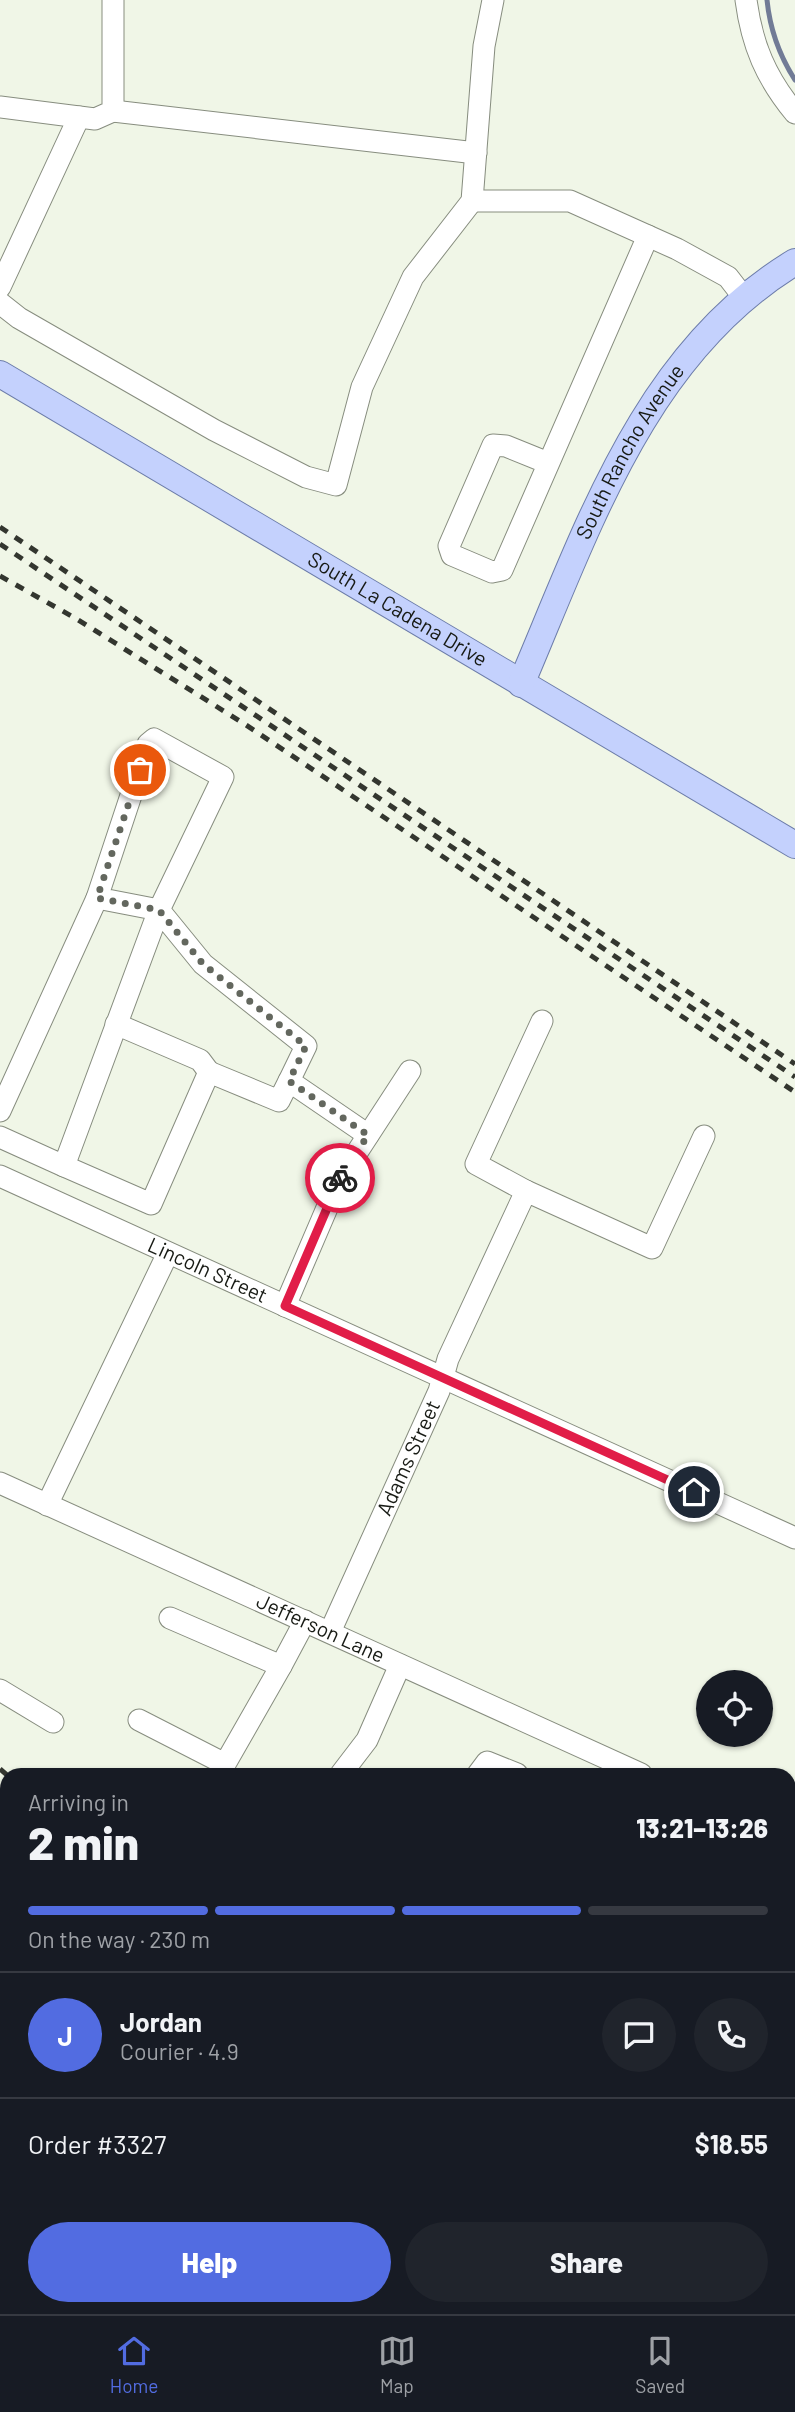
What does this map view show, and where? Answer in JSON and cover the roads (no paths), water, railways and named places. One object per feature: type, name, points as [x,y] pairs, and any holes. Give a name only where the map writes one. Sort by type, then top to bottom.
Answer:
[{"type":"main road","name":"South Rancho Avenue","points":[[521,684],[588,526],[649,408],[709,331],[795,261]]},
{"type":"main road","name":"South La Cadena Drive","points":[[0,374],[795,845]]},
{"type":"street","points":[[113,0],[113,111]]},
{"type":"street","points":[[0,303],[19,318],[214,430],[306,477],[336,485],[362,387],[414,277],[472,201],[484,46],[493,0]]},
{"type":"street","points":[[746,0],[750,36],[761,63],[776,90],[795,113]]},
{"type":"street","points":[[0,107],[95,119],[113,111],[476,153]]},
{"type":"street","points":[[0,287],[79,117]]},
{"type":"street","points":[[472,201],[570,201],[648,236],[728,277],[745,299]]},
{"type":"street","points":[[548,463],[506,446],[493,445],[449,546],[452,555],[492,572],[502,570],[648,236]]},
{"type":"street","points":[[0,1111],[97,898],[148,744],[154,739],[223,776],[159,910],[64,1166]]},
{"type":"street","points":[[97,898],[159,910],[203,964],[306,1046],[279,1101],[209,1072],[200,1060],[116,1024]]},
{"type":"street","points":[[542,1021],[476,1164],[526,1191],[652,1248],[704,1136]]},
{"type":"street","points":[[0,1137],[151,1204],[209,1072]]},
{"type":"street","points":[[285,1306],[339,1180],[410,1072]]},
{"type":"street","points":[[289,1081],[368,1135]]},
{"type":"street","name":"Lincoln Street","points":[[0,1176],[795,1538]]},
{"type":"street","name":"Adams Street","points":[[330,1632],[443,1378],[448,1359],[526,1191]]},
{"type":"street","points":[[47,1505],[168,1253]]},
{"type":"street","name":"Jefferson Lane","points":[[0,1483],[628,1768]]},
{"type":"street","points":[[170,1618],[281,1666]]},
{"type":"street","points":[[139,1720],[225,1764],[305,1621]]},
{"type":"street","points":[[346,1768],[367,1740],[400,1665]]},
{"type":"street","points":[[0,1690],[53,1722]]},
{"type":"street","points":[[482,1768],[487,1762],[502,1768]]},
{"type":"waterway","points":[[767,0],[776,42],[795,80]]},
{"type":"railway","points":[[0,527],[795,1064]]},
{"type":"railway","points":[[0,544],[795,1077]]},
{"type":"railway","points":[[0,576],[75,618],[243,723],[795,1092]]}]
